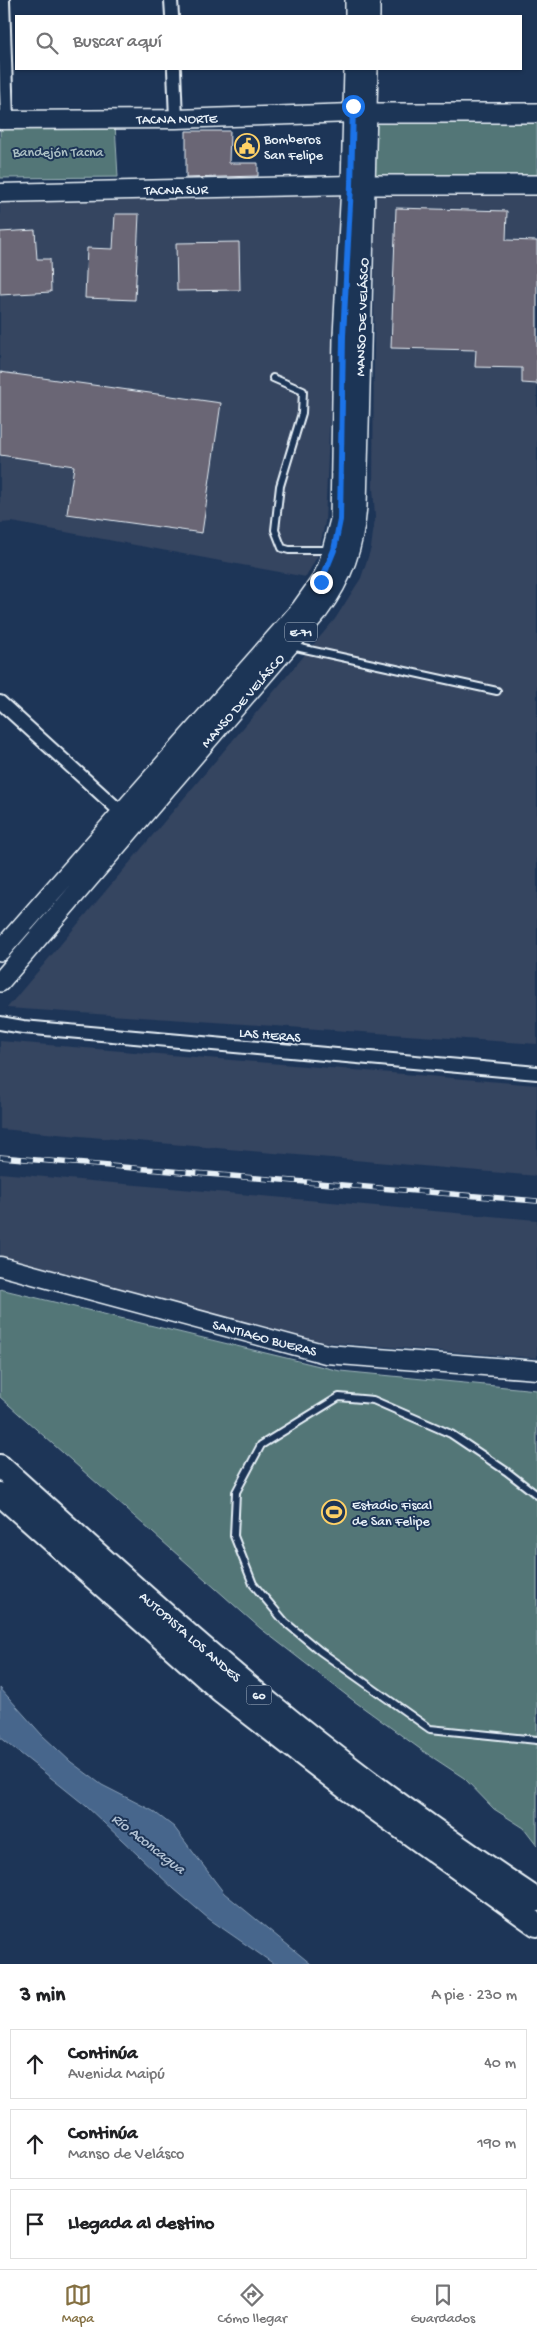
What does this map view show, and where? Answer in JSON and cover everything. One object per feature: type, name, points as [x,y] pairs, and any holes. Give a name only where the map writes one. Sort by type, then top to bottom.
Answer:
[{"type":"highway","name":"AUTOPISTA LOS ANDES","points":[[0,1466],[170,1619],[277,1709],[382,1791],[537,1900]]},
{"type":"highway","name":"AUTOPISTA LOS ANDES","points":[[0,1494],[222,1691],[346,1788],[537,1925]]},
{"type":"main road","points":[[355,0],[355,15]]},
{"type":"main road","points":[[370,0],[370,15]]},
{"type":"main road","name":"E-71","points":[[354,70],[360,113],[359,185]]},
{"type":"main road","name":"E-71","points":[[360,113],[368,70]]},
{"type":"main road","points":[[360,113],[537,113]]},
{"type":"main road","points":[[359,185],[537,185]]},
{"type":"main road","name":"MANSO DE VELÁSCO","points":[[0,951],[301,609],[321,582],[334,550],[341,504],[343,336],[359,185]]},
{"type":"main road","name":"MANSO DE VELÁSCO","points":[[0,982],[289,645],[329,596],[345,567],[354,537],[357,506],[359,185]]},
{"type":"street","points":[[3,0],[3,120]]},
{"type":"street","points":[[171,0],[172,15]]},
{"type":"street","points":[[174,70],[176,119]]},
{"type":"street","name":"TACNA NORTE","points":[[3,120],[176,119],[360,113]]},
{"type":"street","name":"TACNA SUR","points":[[0,193],[359,185]]},
{"type":"street","points":[[2,707],[122,813]]},
{"type":"street","name":"LAS HERAS","points":[[0,1023],[24,1027],[537,1073]]},
{"type":"street","name":"SANTIAGO BUERAS","points":[[0,1266],[326,1354],[537,1370]]},
{"type":"lane","points":[[273,378],[302,391],[302,413],[280,486],[275,530],[282,548],[289,550],[334,550]]},
{"type":"lane","points":[[289,645],[497,691]]},
{"type":"lane","points":[[537,1495],[452,1434],[373,1400],[339,1397],[261,1445],[236,1492],[234,1536],[253,1584],[285,1622],[320,1651],[430,1729],[537,1740]]},
{"type":"shaded area","points":[[340,189],[325,522],[319,553],[306,577],[12,522],[0,523],[0,199]]},
{"type":"shaded area","points":[[537,190],[537,1044],[7,1008],[335,619],[361,578],[371,548],[375,517],[373,487],[375,191]]},
{"type":"shaded area","points":[[0,1041],[537,1085],[537,1176],[0,1129]]},
{"type":"shaded area","points":[[0,1173],[537,1220],[537,1358],[323,1342],[0,1257]]},
{"type":"green space","points":[[537,116],[537,179],[374,180],[377,118]]},
{"type":"green space","name":"Bandejón Tacna","points":[[115,124],[118,177],[0,178],[0,125]]},
{"type":"green space","name":"Estadio Fiscal de San Felipe","points":[[0,1289],[340,1371],[537,1390],[537,1845],[524,1828],[494,1809],[464,1778],[354,1701],[260,1628],[0,1397]]},
{"type":"water","name":"Río Aconcagua","points":[[0,1688],[42,1735],[71,1762],[102,1785],[153,1811],[174,1827],[224,1893],[311,1964],[274,1964],[209,1919],[174,1889],[86,1806],[0,1737]]},
{"type":"building","points":[[186,131],[230,131],[229,163],[258,163],[258,176],[186,178]]},
{"type":"building","points":[[396,208],[507,211],[506,240],[537,241],[537,384],[522,383],[522,368],[475,367],[476,350],[391,348]]},
{"type":"building","points":[[115,214],[139,214],[135,300],[85,298],[87,248],[113,249]]},
{"type":"building","points":[[35,230],[37,259],[50,259],[51,292],[0,295],[0,232]]},
{"type":"building","points":[[239,242],[240,290],[177,291],[176,243]]},
{"type":"building","points":[[0,372],[221,403],[202,533],[67,514],[74,466],[0,455]]},
{"type":"railway","points":[[0,1157],[537,1201]]},
{"type":"place","name":"Bomberos San Felipe","points":[[247,146]]},
{"type":"place","name":"Estadio Fiscal de San Felipe","points":[[334,1512]]},
{"type":"route","points":[[321,582],[334,550],[340,520],[343,336],[353,106]]}]
